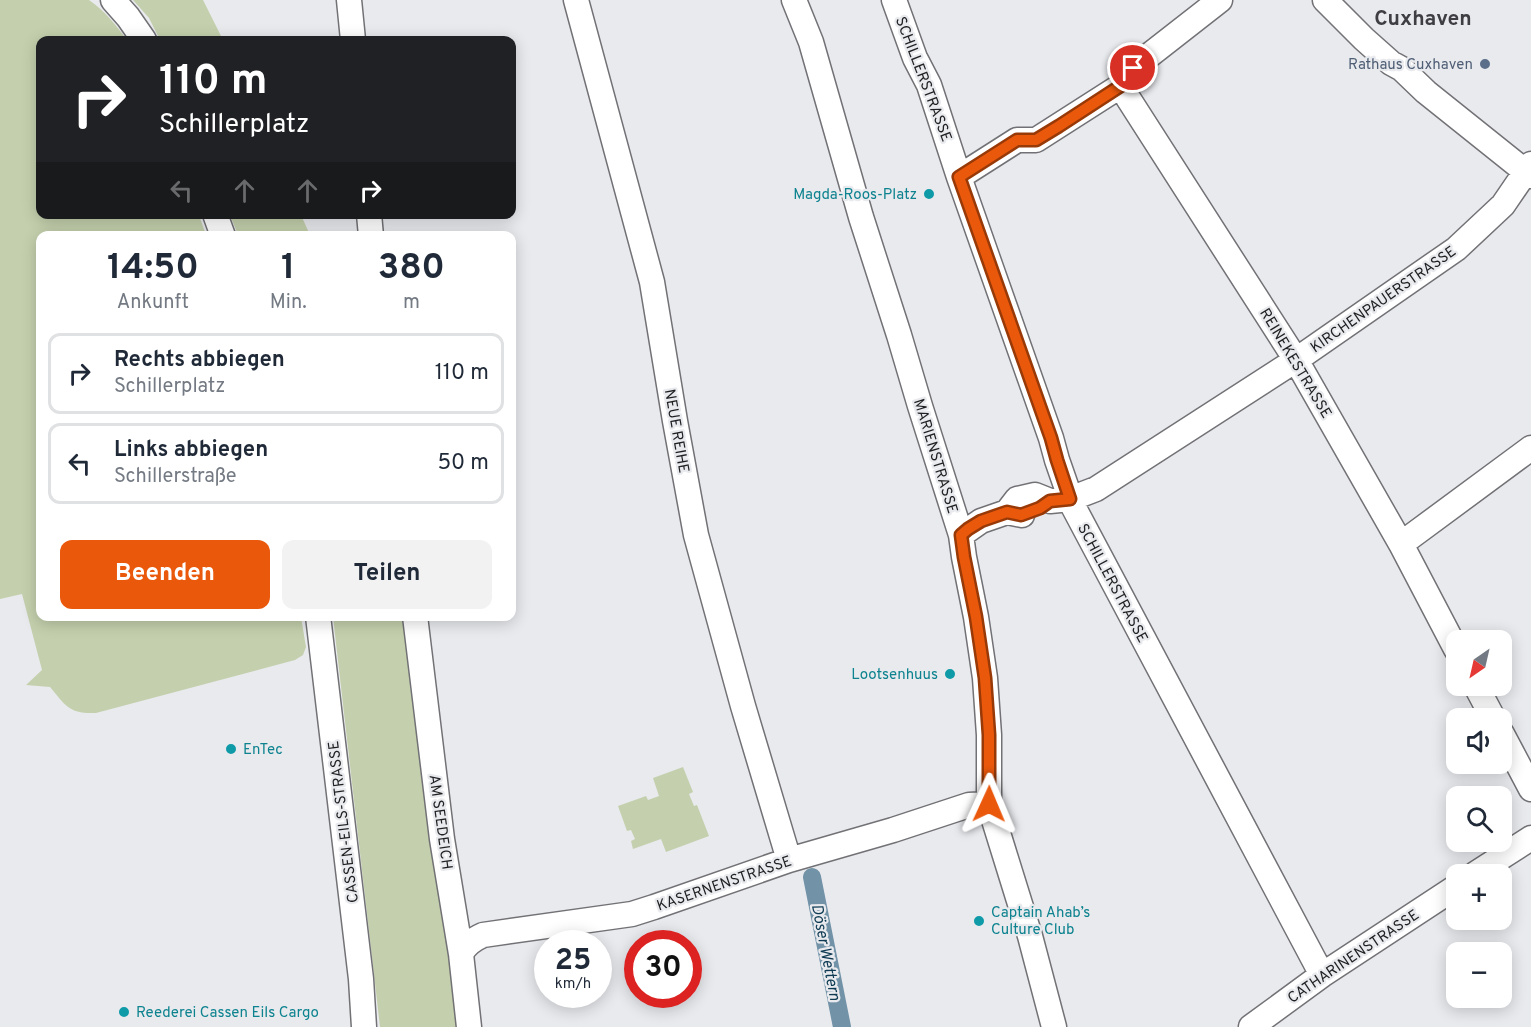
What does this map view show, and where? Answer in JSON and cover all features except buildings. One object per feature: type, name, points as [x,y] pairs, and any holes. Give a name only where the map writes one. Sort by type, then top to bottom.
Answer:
[{"type":"street","points":[[113,0],[129,17],[141,36]]},
{"type":"street","points":[[349,0],[353,36]]},
{"type":"street","name":"NEUE REIHE","points":[[576,0],[652,282],[696,535],[789,860]]},
{"type":"street","name":"MARIENSTRASSE","points":[[794,0],[811,42],[861,217],[961,535],[985,678],[989,735],[989,804],[1023,914],[1054,1027]]},
{"type":"street","name":"SCHILLERSTRASSE","points":[[894,0],[915,58],[929,85],[1051,438],[1057,460],[1060,500],[1081,525],[1322,975]]},
{"type":"street","points":[[959,177],[1017,140],[1036,140],[1122,85],[1133,68],[1221,0]]},
{"type":"street","points":[[1324,0],[1391,63],[1529,171]]},
{"type":"street","name":"REINEKESTRASSE","points":[[1122,85],[1128,98],[1296,360],[1401,544],[1446,630]]},
{"type":"street","name":"KIRCHENPAUERSTRASSE","points":[[1060,500],[1096,489],[1296,360],[1456,249],[1503,205],[1529,171]]},
{"type":"street","points":[[1401,544],[1531,448]]},
{"type":"street","points":[[961,535],[981,521],[1007,512],[1017,500],[1035,495],[1060,500]]},
{"type":"street","name":"CASSEN-EILS-STRASSE","points":[[319,621],[361,979],[364,1027]]},
{"type":"street","name":"AM SEEDEICH","points":[[416,621],[442,839],[461,954],[469,1027]]},
{"type":"street","points":[[1512,753],[1531,789]]},
{"type":"street","name":"KASERNENSTRASSE","points":[[461,954],[465,947],[483,935],[632,914],[789,860],[969,805],[989,804]]},
{"type":"street","points":[[1491,864],[1531,838]]},
{"type":"street","name":"CATHARINENSTRASSE","points":[[1251,1027],[1322,975],[1446,894]]},
{"type":"green space","points":[[0,0],[89,0],[110,18],[124,36],[36,36],[36,219],[200,219],[205,231],[36,231],[36,621],[302,621],[306,647],[303,655],[295,660],[96,713],[80,712],[69,708],[50,687],[26,685],[42,670],[22,594],[0,599]]},
{"type":"green space","points":[[133,0],[203,0],[221,36],[158,36],[149,18]]},
{"type":"green space","points":[[232,219],[303,219],[308,231],[236,231]]},
{"type":"green space","points":[[333,621],[409,621],[446,917],[457,1027],[380,1027]]},
{"type":"green space","points":[[683,767],[693,792],[689,794],[694,806],[697,805],[709,836],[666,852],[661,839],[633,849],[631,841],[635,839],[631,830],[627,831],[618,806],[646,796],[648,800],[659,796],[653,778]]},
{"type":"waterway","name":"Döser Wettern","points":[[812,877],[842,1027]]},
{"type":"place","name":"Rathaus Cuxhaven","points":[[1485,64]]},
{"type":"place","name":"Magda-Roos-Platz","points":[[929,194]]},
{"type":"place","name":"Lootsenhuus","points":[[950,674]]},
{"type":"place","name":"EnTec","points":[[231,749]]},
{"type":"place","name":"Captain Ahab’s Culture Club","points":[[979,921]]},
{"type":"place","name":"Reederei Cassen Eils Cargo","points":[[124,1012]]},
{"type":"district","name":"Cuxhaven","points":[[1423,18]]},
{"type":"route","points":[[989,804],[989,735],[985,678],[961,535],[981,521],[1007,512],[1021,515],[1040,508],[1050,501],[1070,499],[1051,438],[959,177],[1017,140],[1036,140],[1059,126],[1122,85],[1133,68]]}]
